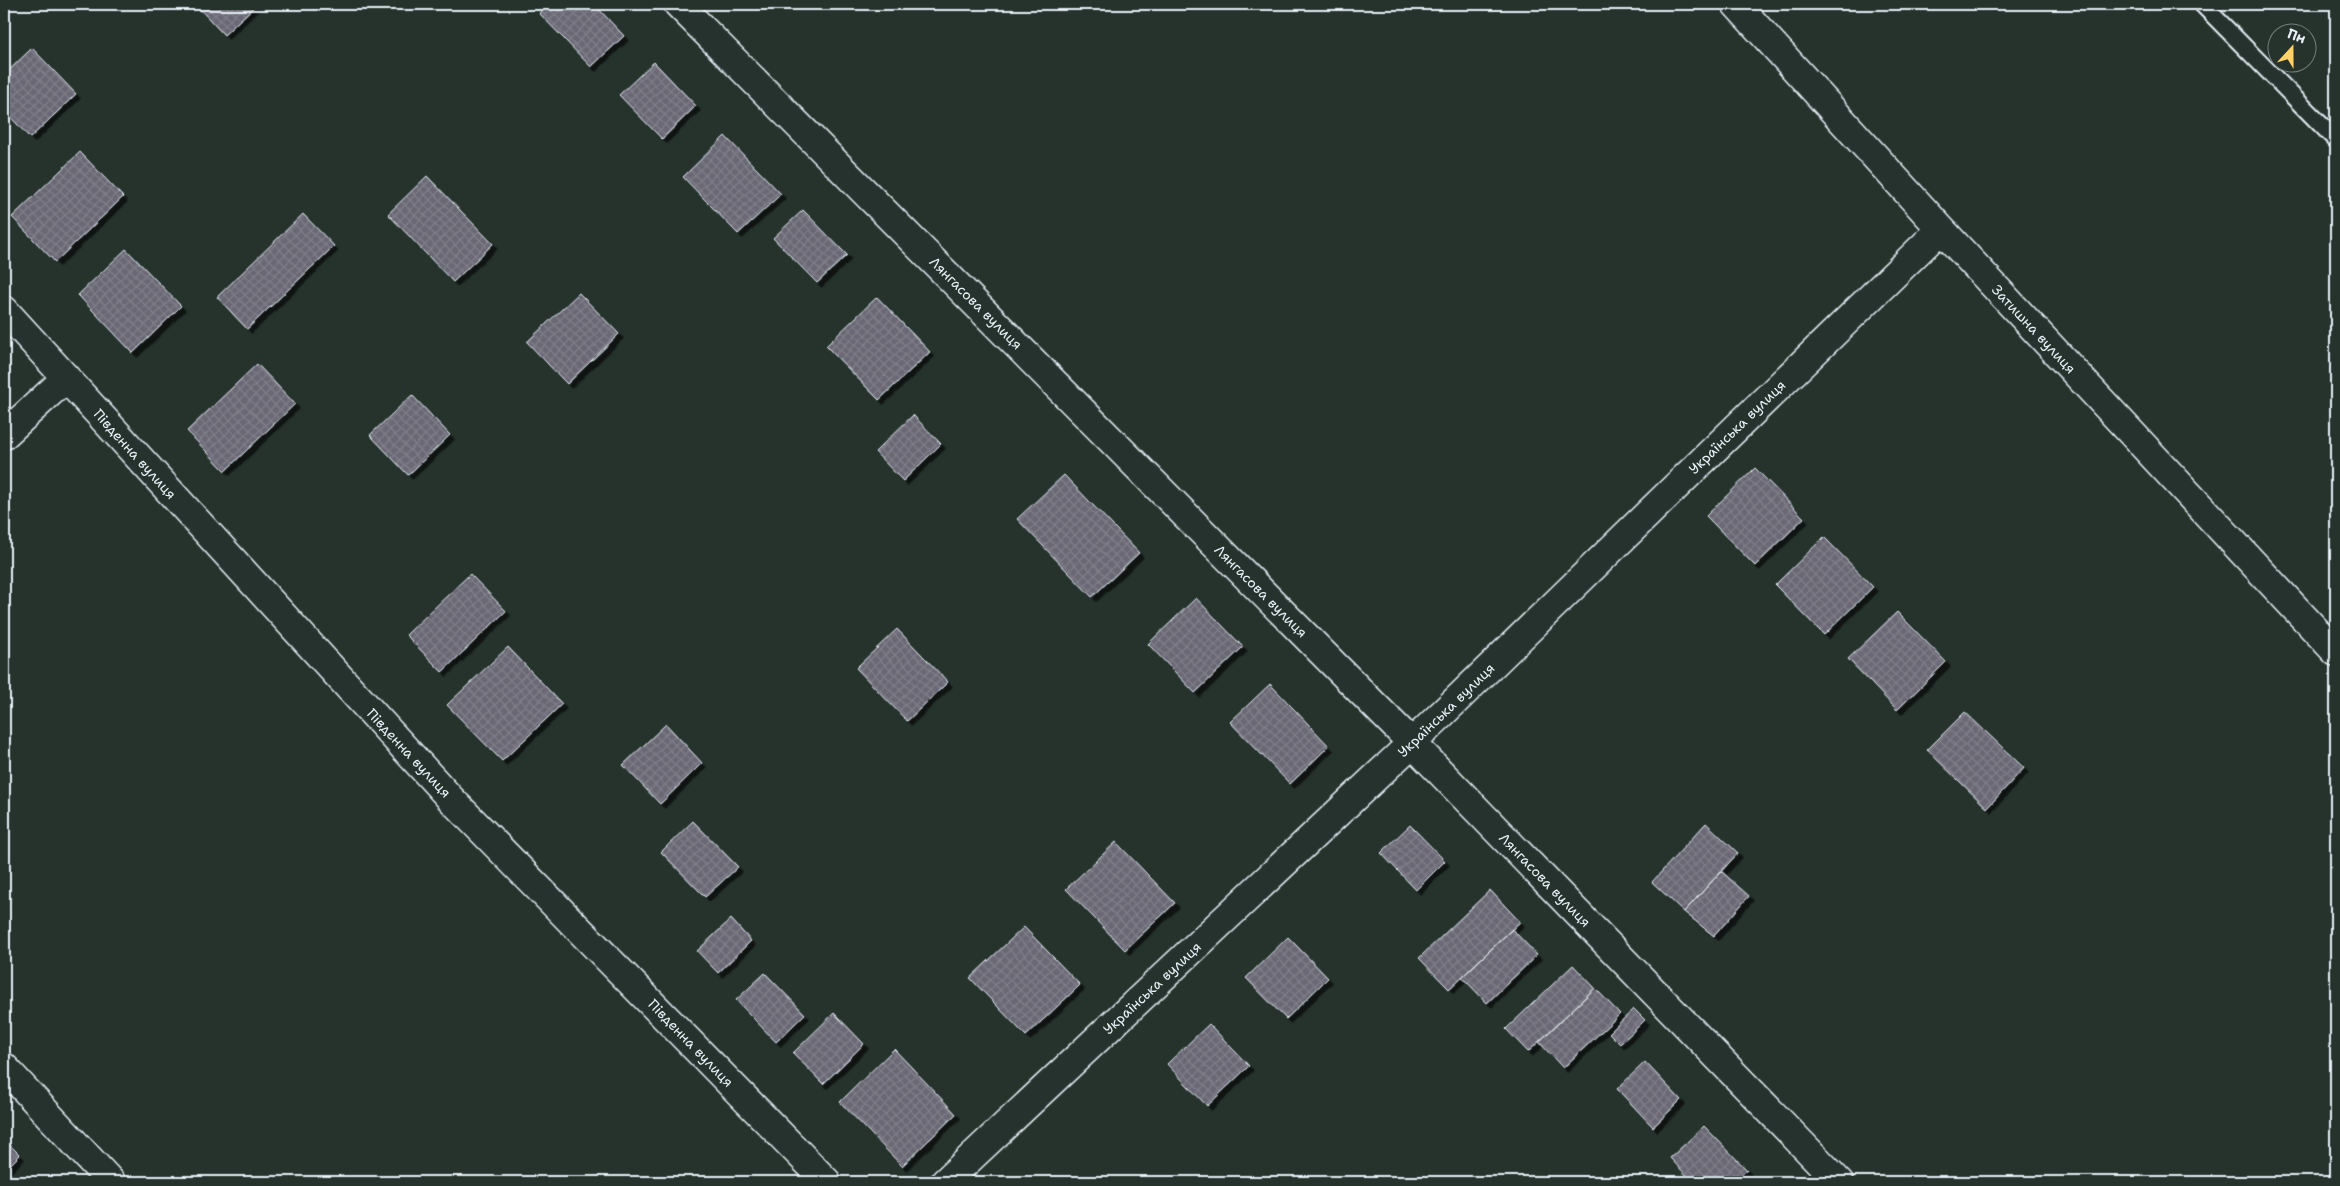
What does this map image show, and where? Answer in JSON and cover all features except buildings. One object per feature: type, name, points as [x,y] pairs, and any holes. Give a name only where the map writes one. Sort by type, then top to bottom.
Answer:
[{"type":"street","name":"Лянгасова вулиця","points":[[678,4],[1412,743],[1839,1182]]},
{"type":"street","name":"Затишна вулиця","points":[[1736,4],[1941,229],[2336,652]]},
{"type":"street","name":"Українська вулиця","points":[[945,1182],[1412,743],[1941,229]]},
{"type":"street","name":"Південна вулиця","points":[[4,310],[450,798],[827,1182]]},
{"type":"street","points":[[4,434],[66,378]]},
{"type":"street","points":[[4,1067],[111,1182]]},
{"type":"lane","points":[[2202,4],[2336,140]]}]
